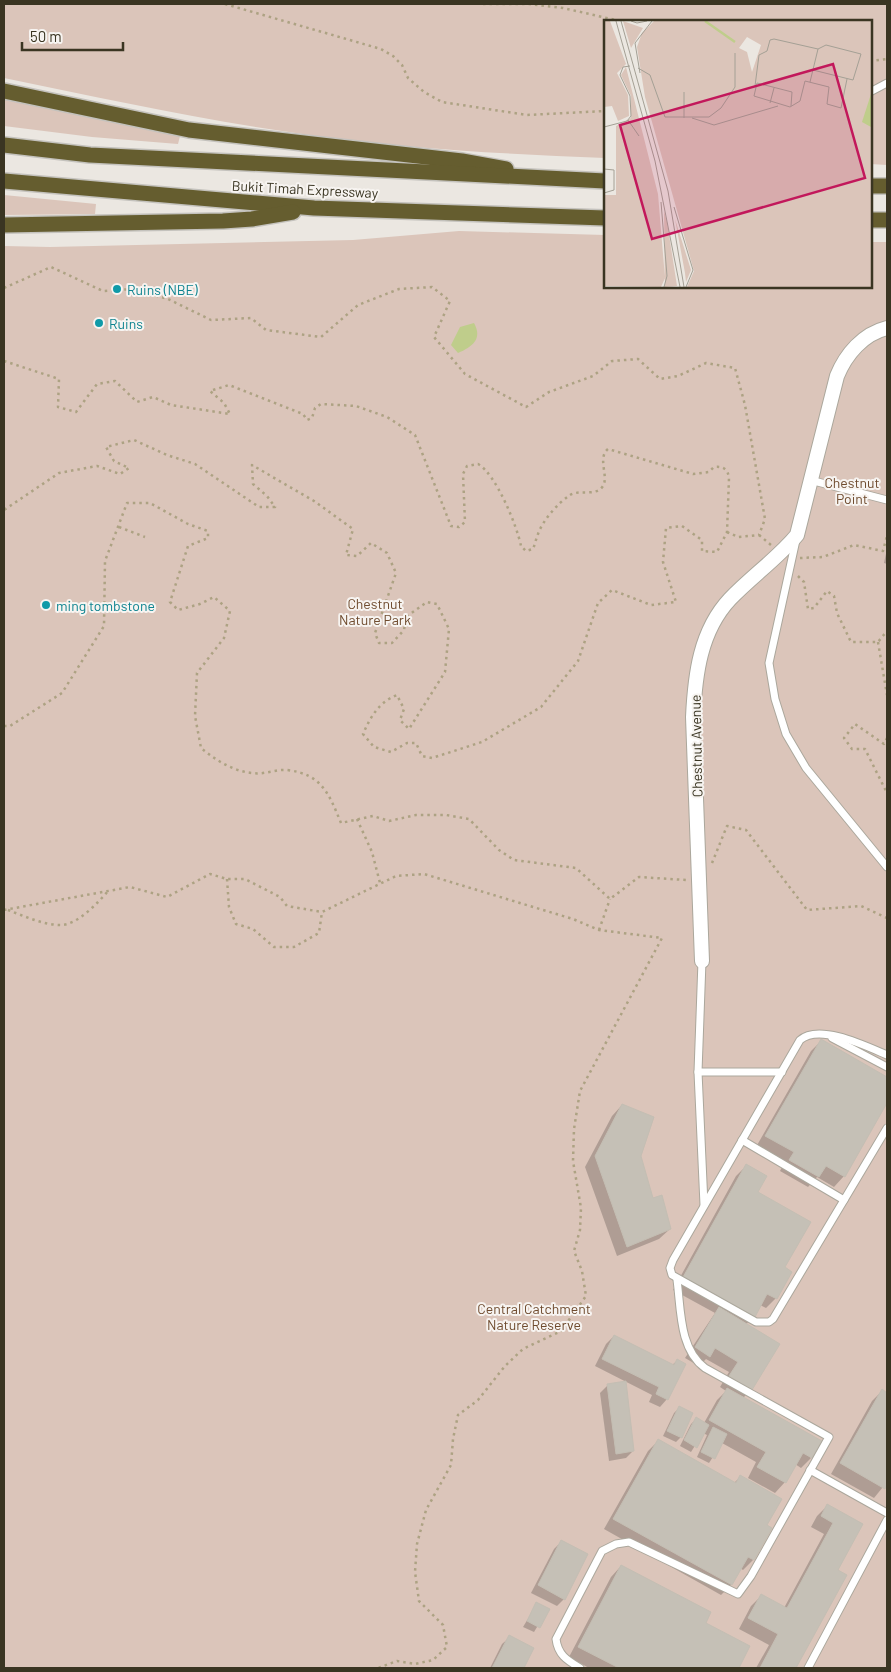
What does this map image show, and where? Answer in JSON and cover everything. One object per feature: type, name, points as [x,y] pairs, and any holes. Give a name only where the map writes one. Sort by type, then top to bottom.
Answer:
[{"type":"highway","points":[[4,91],[189,130],[462,161],[563,180]]},
{"type":"highway","name":"Bukit Timah Expressway","points":[[4,146],[90,155],[604,181]]},
{"type":"highway","name":"Bukit Timah Expressway","points":[[4,181],[314,208],[604,218]]},
{"type":"highway","points":[[871,186],[887,186]]},
{"type":"highway","points":[[4,225],[223,221],[252,219],[314,208]]},
{"type":"highway","points":[[871,220],[887,220]]},
{"type":"street","name":"Chestnut Avenue","points":[[702,961],[693,716],[696,680],[702,649],[707,634],[730,599],[782,553],[797,535],[826,412],[842,366],[860,342],[879,330],[887,328]]},
{"type":"lane","points":[[871,91],[887,83]]},
{"type":"lane","points":[[810,480],[887,500]]},
{"type":"lane","points":[[797,535],[769,663],[775,699],[786,734],[806,768],[887,867]]},
{"type":"lane","points":[[702,961],[698,1072],[704,1206]]},
{"type":"lane","points":[[825,1034],[887,1067]]},
{"type":"lane","points":[[887,1055],[860,1043],[825,1034],[806,1035],[800,1040],[673,1260],[670,1268],[672,1275],[677,1280],[756,1322],[768,1322],[773,1319],[887,1128]]},
{"type":"lane","points":[[698,1072],[782,1072]]},
{"type":"lane","points":[[742,1140],[844,1200]]},
{"type":"lane","points":[[580,1668],[563,1658],[557,1650],[556,1639],[602,1551],[616,1544],[629,1542],[738,1594],[751,1576],[828,1437],[705,1368],[694,1358],[687,1345],[677,1280]]},
{"type":"lane","points":[[810,1470],[887,1513]]},
{"type":"lane","points":[[808,1668],[887,1520]]},
{"type":"path","points":[[226,4],[381,49],[393,56],[402,66],[408,78],[424,92],[442,102],[527,115],[604,111]]},
{"type":"path","points":[[483,4],[529,4],[562,8],[616,20]]},
{"type":"path","points":[[871,61],[887,59]]},
{"type":"path","points":[[4,288],[51,267],[104,290],[133,289],[168,299],[211,320],[251,318],[266,330],[321,337],[358,305],[399,288],[432,286],[450,301],[434,337],[465,374],[526,407],[549,392],[593,376],[612,361],[638,359],[660,379],[678,376],[706,363],[735,368],[745,405],[766,519],[759,535],[738,537],[727,532]]},
{"type":"path","points":[[4,361],[59,379],[58,407],[76,412],[97,384],[114,381],[137,402],[153,397],[172,405],[230,414],[224,403],[210,391],[229,385],[302,414],[309,420],[313,417],[314,408],[321,404],[356,406],[387,417],[415,435],[451,526],[459,528],[465,522],[463,474],[467,466],[478,464],[484,469],[507,504],[521,546],[526,550],[533,549],[545,520],[568,496],[582,491],[597,491],[602,487],[604,480],[604,454],[610,449],[693,474],[709,472],[718,467],[725,468],[729,478],[727,532],[717,552],[702,551],[702,540],[682,526],[666,528],[663,562],[676,602],[651,605],[612,590],[598,603],[578,661],[541,708],[482,742],[432,758],[422,756],[416,743],[407,743],[391,752],[374,747],[363,734],[371,714],[388,699],[397,695],[404,710],[400,720],[409,729],[444,672],[449,629],[437,604],[427,602],[406,617],[404,630],[392,643],[379,643],[375,633],[396,573],[387,553],[370,543],[357,556],[346,555],[352,529],[287,483],[252,465],[253,484],[267,496],[275,507],[259,507],[195,464],[166,455],[134,440],[106,447],[114,461],[129,468],[120,474],[96,466],[60,473],[4,510]]},
{"type":"path","points":[[4,726],[10,726],[62,693],[104,626],[105,561],[127,503],[150,503],[188,524],[208,531],[208,538],[188,546],[170,602],[178,610],[200,604],[214,597],[230,611],[224,638],[197,673],[195,716],[201,748],[221,764],[252,774],[286,770],[314,778],[329,793],[341,823],[373,816],[389,821],[416,815],[446,814],[469,819],[499,850],[514,860],[576,868],[610,898]]},
{"type":"path","points":[[119,527],[145,537]]},
{"type":"path","points":[[792,558],[823,558],[854,545],[883,551],[887,536]]},
{"type":"path","points":[[790,568],[804,582],[808,609],[814,608],[827,591],[834,596],[837,613],[851,642],[878,642],[887,632]]},
{"type":"path","points":[[878,642],[887,695]]},
{"type":"path","points":[[887,738],[884,744],[854,724],[844,738],[852,749],[865,748],[887,793]]},
{"type":"path","points":[[357,819],[372,852],[380,884]]},
{"type":"path","points":[[600,930],[610,898],[639,877],[700,875],[709,869],[727,826],[746,830],[807,910],[861,906],[887,918]]},
{"type":"path","points":[[5,910],[130,887],[167,897],[210,874],[227,879],[245,879],[280,897],[288,906],[322,912],[396,876],[424,874],[573,919],[600,930],[662,938],[580,1092],[574,1129],[573,1162],[581,1208],[580,1230],[574,1251],[582,1272],[586,1296],[561,1331],[523,1350],[505,1366],[478,1400],[458,1415],[453,1439],[451,1465],[426,1510],[417,1544],[415,1572],[418,1601],[443,1625],[447,1647],[433,1660],[415,1664],[397,1661],[378,1668]]},
{"type":"path","points":[[227,879],[230,907],[236,924],[253,929],[274,947],[294,947],[318,933],[322,912]]},
{"type":"path","points":[[5,910],[36,920],[62,925],[87,913],[108,891]]},
{"type":"green space","points":[[4,4],[887,4],[887,165],[871,164],[871,20],[604,20],[604,158],[457,150],[383,144],[310,135],[118,102],[4,78]]},
{"type":"green space","points":[[4,99],[180,136],[178,144],[92,137],[4,126]]},
{"type":"green space","points":[[4,195],[96,204],[95,214],[4,215]]},
{"type":"green space","points":[[459,231],[604,235],[604,288],[871,288],[871,242],[887,242],[887,1668],[4,1668],[4,246],[50,247],[353,240]]},
{"type":"shaded area","points":[[474,323],[477,334],[475,342],[458,353],[451,345],[460,327]]},
{"type":"building","points":[[821,1039],[887,1077],[887,1103],[845,1177],[826,1166],[819,1177],[789,1160],[794,1152],[765,1136]]},
{"type":"building","points":[[622,1104],[654,1117],[641,1156],[653,1198],[662,1195],[671,1229],[627,1247],[595,1156]]},
{"type":"building","points":[[746,1164],[767,1176],[758,1192],[811,1222],[785,1267],[792,1272],[777,1299],[767,1294],[754,1319],[682,1279]]},
{"type":"building","points":[[719,1307],[780,1344],[752,1390],[729,1376],[738,1362],[715,1348],[710,1357],[695,1347]]},
{"type":"building","points":[[614,1335],[674,1365],[677,1359],[686,1364],[668,1400],[656,1394],[659,1387],[602,1359]]},
{"type":"building","points":[[626,1381],[634,1451],[616,1454],[607,1384]]},
{"type":"building","points":[[727,1388],[822,1441],[812,1458],[803,1453],[786,1483],[757,1467],[766,1452],[709,1420]]},
{"type":"building","points":[[882,1389],[887,1393],[887,1484],[885,1489],[840,1463]]},
{"type":"building","points":[[679,1406],[693,1413],[682,1438],[667,1431]]},
{"type":"building","points":[[696,1417],[709,1425],[697,1448],[684,1440]]},
{"type":"building","points":[[713,1427],[727,1434],[715,1459],[701,1452]]},
{"type":"building","points":[[658,1439],[736,1483],[740,1475],[782,1499],[767,1525],[772,1528],[754,1560],[748,1557],[732,1585],[613,1519]]},
{"type":"building","points":[[827,1504],[863,1524],[838,1570],[847,1575],[796,1668],[760,1668],[778,1634],[748,1618],[761,1594],[787,1608],[833,1523],[821,1516]]},
{"type":"building","points":[[561,1540],[588,1554],[565,1600],[538,1585]]},
{"type":"building","points":[[621,1565],[711,1612],[706,1623],[750,1646],[739,1668],[619,1668],[578,1647]]},
{"type":"building","points":[[536,1602],[550,1609],[540,1628],[527,1621]]},
{"type":"building","points":[[509,1635],[534,1648],[524,1668],[492,1668]]},
{"type":"place","name":"Ruins (NBE)","points":[[117,289]]},
{"type":"place","name":"Ruins","points":[[99,323]]},
{"type":"place","name":"ming tombstone","points":[[46,605]]},
{"type":"park label","name":"Chestnut Point","points":[[852,490]]},
{"type":"park label","name":"Chestnut Nature Park","points":[[375,612]]},
{"type":"park label","name":"Central Catchment Nature Reserve","points":[[534,1316]]}]
